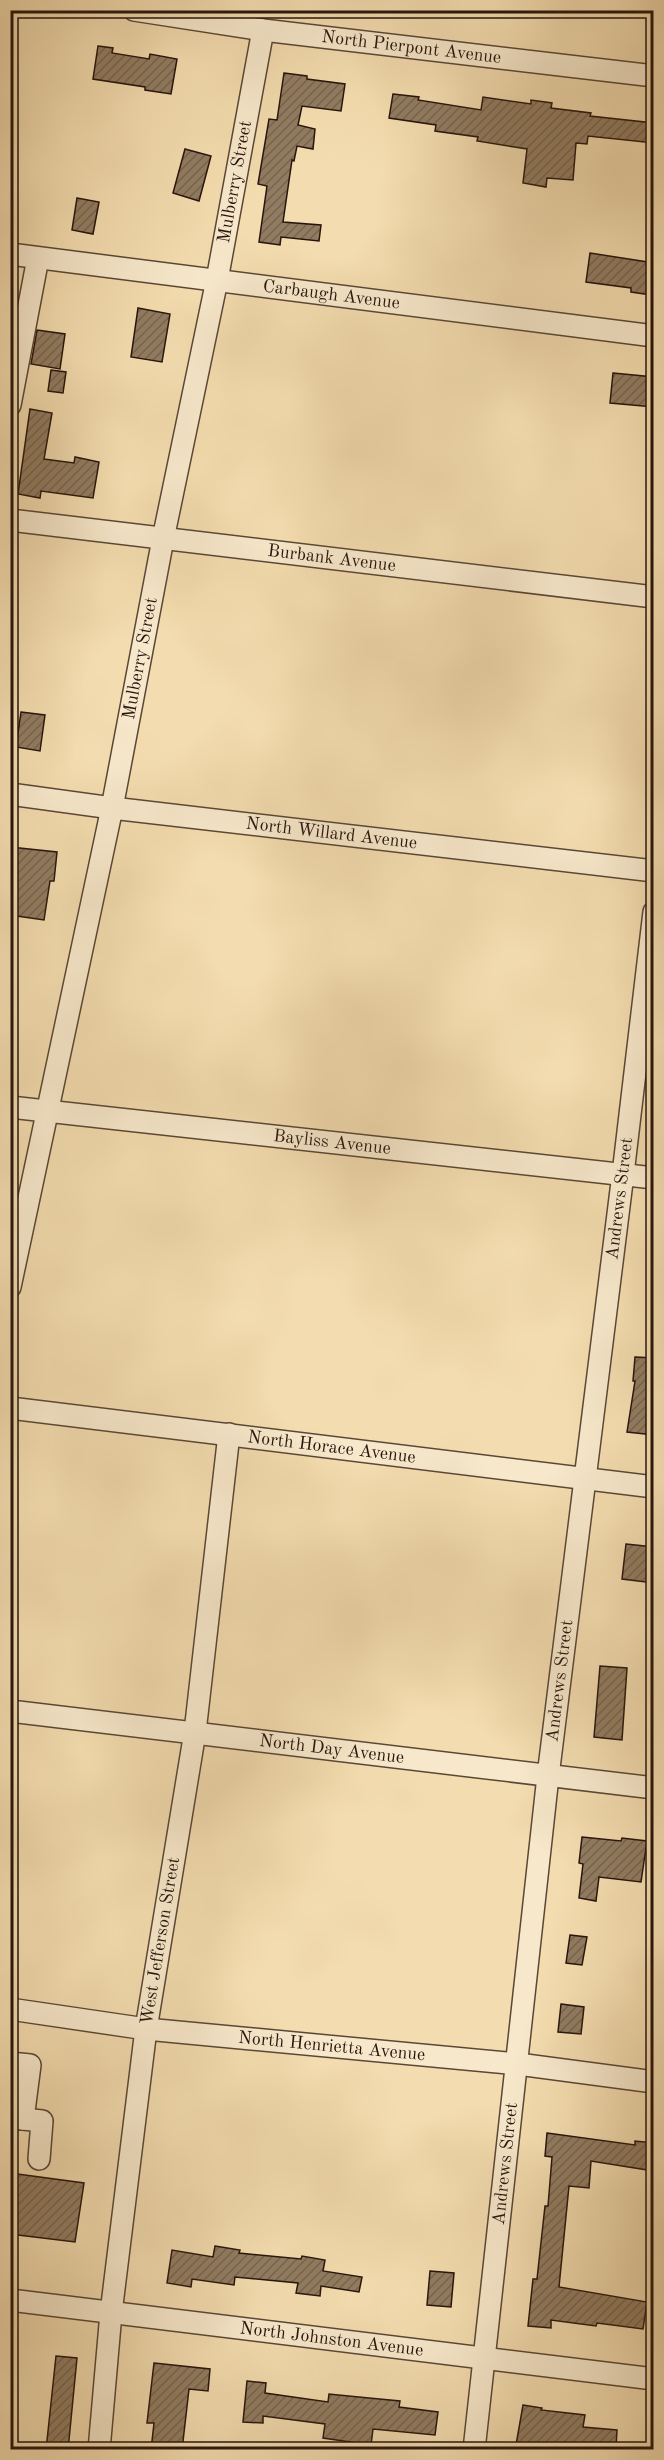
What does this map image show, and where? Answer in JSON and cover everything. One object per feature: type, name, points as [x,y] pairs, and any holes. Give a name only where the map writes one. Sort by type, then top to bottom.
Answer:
[{"type":"street","name":"North Pierpont Avenue","points":[[134,10],[263,30],[654,76]]},
{"type":"street","name":"Mulberry Street","points":[[10,1287],[112,808],[163,539],[217,280],[263,30]]},
{"type":"street","name":"Carbaugh Avenue","points":[[10,254],[654,336]]},
{"type":"street","points":[[10,405],[16,344],[38,258]]},
{"type":"street","name":"Burbank Avenue","points":[[10,520],[654,597]]},
{"type":"street","name":"North Willard Avenue","points":[[10,794],[654,871]]},
{"type":"street","name":"Andrews Street","points":[[474,2450],[548,1776],[654,912]]},
{"type":"street","name":"Bayliss Avenue","points":[[10,1107],[654,1178]]},
{"type":"street","name":"North Horace Avenue","points":[[10,1408],[654,1487]]},
{"type":"street","name":"West Jefferson Street","points":[[99,2450],[111,2313],[146,2029],[195,1732],[230,1434]]},
{"type":"street","name":"North Day Avenue","points":[[10,1711],[654,1788]]},
{"type":"street","name":"North Henrietta Avenue","points":[[10,2009],[146,2029],[518,2064],[654,2082]]},
{"type":"street","points":[[10,2063],[30,2066],[17,2118],[42,2121],[39,2159]]},
{"type":"street","name":"North Johnston Avenue","points":[[10,2300],[484,2356],[654,2379]]},
{"type":"building","points":[[98,46],[113,48],[112,53],[149,59],[150,54],[177,59],[171,94],[145,90],[145,87],[93,79]]},
{"type":"building","points":[[284,73],[307,76],[307,79],[345,84],[341,111],[302,106],[298,125],[315,129],[313,149],[297,146],[294,161],[292,160],[283,222],[321,225],[319,241],[281,237],[280,245],[259,242],[267,186],[258,184],[269,119],[277,120]]},
{"type":"building","points":[[393,94],[481,110],[483,97],[531,104],[531,100],[552,103],[551,108],[591,113],[590,116],[654,123],[654,143],[588,136],[587,144],[576,143],[573,180],[547,178],[546,187],[523,183],[527,149],[477,141],[478,137],[435,131],[436,125],[389,118]]},
{"type":"building","points":[[185,149],[211,156],[199,201],[173,193]]},
{"type":"building","points":[[77,198],[99,202],[93,234],[72,230]]},
{"type":"building","points":[[590,253],[654,263],[651,295],[631,292],[631,288],[586,282]]},
{"type":"building","points":[[138,308],[170,314],[162,362],[131,357]]},
{"type":"building","points":[[37,330],[65,334],[60,369],[31,364]]},
{"type":"building","points":[[51,370],[66,372],[63,393],[48,391]]},
{"type":"building","points":[[613,373],[654,377],[654,407],[610,403]]},
{"type":"building","points":[[30,409],[52,413],[44,459],[74,463],[75,457],[99,462],[93,498],[41,491],[40,498],[18,494]]},
{"type":"building","points":[[21,712],[45,715],[40,751],[16,747]]},
{"type":"building","points":[[10,847],[57,852],[54,881],[50,881],[44,920],[10,915]]},
{"type":"building","points":[[635,1357],[654,1358],[654,1435],[627,1432],[635,1381],[633,1381]]},
{"type":"building","points":[[626,1544],[654,1547],[654,1583],[622,1579]]},
{"type":"building","points":[[600,1666],[627,1668],[622,1740],[594,1737]]},
{"type":"building","points":[[582,1837],[647,1841],[641,1882],[599,1877],[596,1901],[579,1898],[583,1864],[579,1863]]},
{"type":"building","points":[[570,1935],[587,1937],[582,1965],[566,1963]]},
{"type":"building","points":[[561,2004],[584,2007],[581,2034],[558,2032]]},
{"type":"building","points":[[547,2133],[635,2145],[635,2141],[654,2143],[654,2171],[591,2161],[589,2188],[569,2186],[559,2287],[647,2302],[643,2329],[551,2320],[551,2328],[528,2326],[533,2279],[537,2279],[545,2206],[548,2206],[552,2157],[545,2156]]},
{"type":"building","points":[[10,2173],[84,2183],[75,2242],[10,2234]]},
{"type":"building","points":[[215,2246],[240,2250],[239,2253],[301,2259],[302,2256],[325,2260],[323,2271],[362,2277],[359,2292],[321,2286],[320,2296],[296,2293],[298,2283],[235,2277],[234,2285],[192,2279],[191,2287],[167,2283],[172,2250],[213,2257]]},
{"type":"building","points":[[430,2271],[454,2273],[451,2307],[427,2305]]},
{"type":"building","points":[[56,2356],[77,2358],[68,2450],[46,2450]]},
{"type":"building","points":[[154,2363],[210,2369],[208,2391],[189,2389],[182,2450],[151,2450],[154,2423],[147,2423]]},
{"type":"building","points":[[247,2381],[266,2383],[265,2393],[328,2402],[329,2394],[400,2401],[399,2407],[438,2412],[435,2435],[373,2429],[371,2445],[323,2438],[325,2424],[263,2416],[263,2423],[243,2422]]},
{"type":"building","points":[[523,2405],[542,2408],[541,2410],[585,2415],[583,2427],[617,2430],[616,2448],[581,2445],[581,2450],[543,2450],[516,2445]]}]
